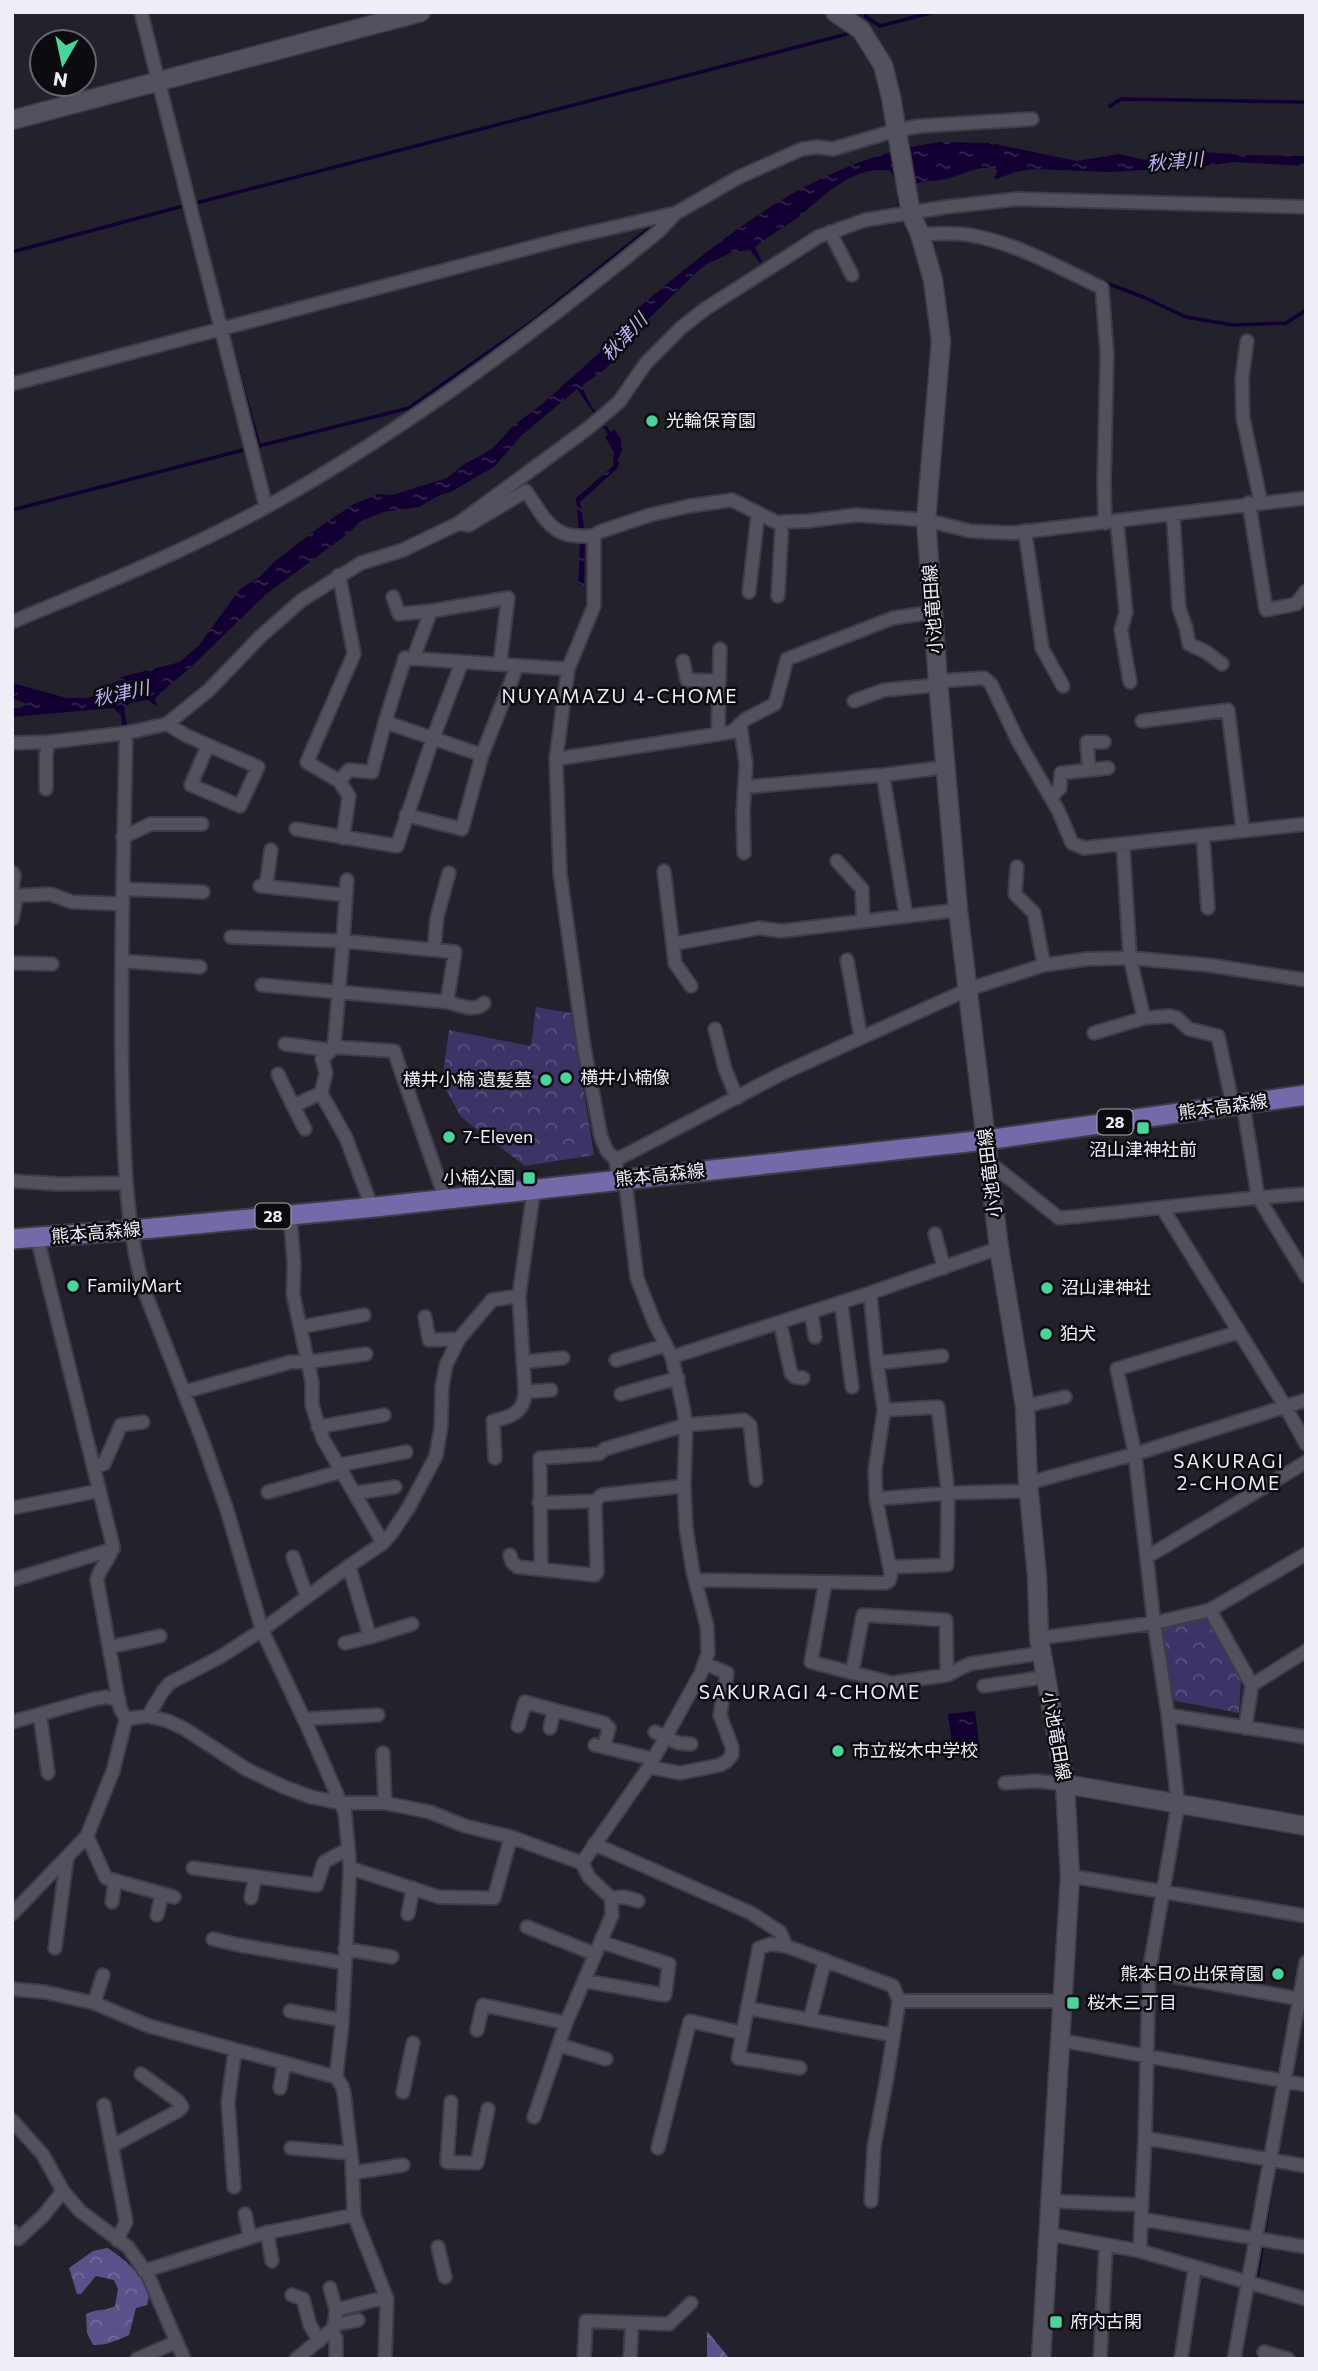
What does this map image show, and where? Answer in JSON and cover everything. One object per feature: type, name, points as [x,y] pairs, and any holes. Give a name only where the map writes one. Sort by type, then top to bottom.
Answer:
[{"type":"main road","points":[[12,120],[421,12]]},
{"type":"main road","name":"小池竜田線","points":[[835,12],[861,30],[873,45],[883,65],[911,214],[920,234],[933,281],[941,341],[926,520],[938,681],[958,910],[999,1248],[1025,1406],[1040,1645],[1065,1784],[1070,1876],[1041,2359]]},
{"type":"main road","name":"熊本高森線","points":[[12,1239],[133,1230],[534,1188],[620,1173],[986,1140],[1306,1095]]},
{"type":"main road","points":[[1065,1784],[1306,1826]]},
{"type":"street","points":[[141,12],[163,80],[266,507]]},
{"type":"street","points":[[12,384],[567,238],[676,213],[739,177],[802,149],[833,149],[898,135],[1032,119]]},
{"type":"street","points":[[12,743],[49,742],[126,733],[167,724],[209,690],[261,636],[292,609],[339,575],[361,564],[403,550],[459,523],[587,429],[619,402],[646,363],[681,328],[705,309],[830,232],[864,220],[1017,200],[1306,207]]},
{"type":"street","points":[[12,622],[155,562],[266,507],[400,425],[515,346],[659,231],[676,213]]},
{"type":"street","points":[[830,232],[852,275]]},
{"type":"street","points":[[920,234],[968,235],[991,241],[1038,258],[1102,288],[1107,354],[1104,483],[1126,612],[1121,629],[1130,682]]},
{"type":"street","points":[[1247,341],[1242,379],[1242,418],[1255,503],[1266,610],[1296,604],[1306,591]]},
{"type":"street","points":[[459,523],[469,525],[526,491],[552,530],[568,536],[594,536],[650,515],[732,500],[776,522],[856,515],[926,520],[970,531],[1013,533],[1306,499]]},
{"type":"street","points":[[750,592],[758,513]]},
{"type":"street","points":[[1172,514],[1179,608],[1189,643],[1222,664]]},
{"type":"street","points":[[778,596],[782,522]]},
{"type":"street","points":[[1025,531],[1042,648],[1063,686]]},
{"type":"street","points":[[582,1863],[651,1763],[660,1735],[706,1664],[709,1641],[686,1528],[686,1424],[678,1378],[672,1357],[654,1322],[637,1278],[620,1173],[601,1137],[584,1047],[560,873],[556,759],[568,669],[594,606],[594,536]]},
{"type":"street","points":[[339,575],[354,654],[307,762],[339,781],[349,796],[343,838]]},
{"type":"street","points":[[393,597],[399,614],[508,598],[500,664]]},
{"type":"street","points":[[413,659],[431,611]]},
{"type":"street","points":[[556,759],[732,732],[740,724],[775,704],[787,659],[893,618],[934,612]]},
{"type":"street","points":[[718,734],[720,649]]},
{"type":"street","points":[[339,781],[349,770],[372,772],[384,722],[405,658],[568,669]]},
{"type":"street","points":[[683,661],[687,680],[719,681]]},
{"type":"street","points":[[296,829],[397,846],[461,662]]},
{"type":"street","points":[[406,814],[462,829],[482,755],[517,666]]},
{"type":"street","points":[[854,701],[884,690],[928,686],[938,681],[984,678],[991,684],[1018,741],[1051,797],[1072,843],[1084,848],[1306,824]]},
{"type":"street","points":[[1142,721],[1228,710],[1243,831]]},
{"type":"street","points":[[384,722],[482,755]]},
{"type":"street","points":[[167,724],[258,767],[240,806],[191,785],[208,745]]},
{"type":"street","points":[[740,724],[746,764],[744,853]]},
{"type":"street","points":[[126,733],[122,961],[125,1183],[138,1267],[144,1290],[227,1510],[262,1630],[345,1813],[350,1868],[342,2020],[335,2077]]},
{"type":"street","points":[[46,789],[46,755],[49,742]]},
{"type":"street","points":[[1089,770],[1087,742],[1104,742]]},
{"type":"street","points":[[745,787],[946,767]]},
{"type":"street","points":[[1051,797],[1060,788],[1061,773],[1108,768]]},
{"type":"street","points":[[883,775],[906,916]]},
{"type":"street","points":[[123,837],[151,824],[202,824]]},
{"type":"street","points":[[1203,836],[1208,908]]},
{"type":"street","points":[[1123,845],[1130,958],[1144,1018]]},
{"type":"street","points":[[271,850],[263,886],[346,895]]},
{"type":"street","points":[[837,861],[862,889],[863,921]]},
{"type":"street","points":[[1017,867],[1015,894],[1034,913],[1044,965]]},
{"type":"street","points":[[664,871],[675,963],[691,986]]},
{"type":"street","points":[[12,872],[15,905],[12,919]]},
{"type":"street","points":[[433,949],[437,917],[449,873]]},
{"type":"street","points":[[347,880],[332,1049],[322,1059],[326,1073],[321,1093],[346,1138],[368,1197]]},
{"type":"street","points":[[123,889],[203,892]]},
{"type":"street","points":[[12,895],[50,894],[72,902],[123,904]]},
{"type":"street","points":[[673,944],[759,928],[781,931],[958,910]]},
{"type":"street","points":[[231,937],[343,941],[456,952],[447,1002]]},
{"type":"street","points":[[620,1173],[737,1097],[781,1074],[969,989],[1044,965],[1087,959],[1130,958],[1208,965],[1306,980]]},
{"type":"street","points":[[847,960],[861,1038]]},
{"type":"street","points":[[122,961],[200,967]]},
{"type":"street","points":[[12,963],[52,964]]},
{"type":"street","points":[[262,985],[447,1002],[475,1009],[484,1003]]},
{"type":"street","points":[[1094,1033],[1144,1018],[1170,1016],[1177,1018],[1189,1029],[1219,1036],[1238,1105],[1258,1197],[1306,1276]]},
{"type":"street","points":[[715,1029],[725,1069],[737,1097]]},
{"type":"street","points":[[285,1044],[394,1051],[443,1192]]},
{"type":"street","points":[[278,1074],[305,1129]]},
{"type":"street","points":[[293,1106],[321,1093]]},
{"type":"street","points":[[989,1162],[1059,1218],[1306,1194]]},
{"type":"street","points":[[12,1181],[59,1184],[125,1183]]},
{"type":"street","points":[[495,1458],[493,1421],[516,1414],[523,1405],[525,1392],[519,1296],[534,1188]]},
{"type":"street","points":[[1163,1209],[1306,1444]]},
{"type":"street","points":[[290,1214],[294,1264],[293,1294],[312,1382],[312,1405],[318,1427],[383,1543]]},
{"type":"street","points":[[936,1234],[944,1268]]},
{"type":"street","points":[[12,1914],[87,1836],[113,1771],[126,1719],[120,1708],[97,1578],[113,1549],[37,1237]]},
{"type":"street","points":[[672,1357],[999,1248]]},
{"type":"street","points":[[695,1580],[825,1584],[885,1583],[890,1579],[876,1499],[875,1470],[884,1410],[870,1293]]},
{"type":"street","points":[[148,1716],[170,1683],[220,1657],[262,1630],[383,1543],[400,1523],[433,1464],[441,1427],[444,1370],[460,1339],[492,1300],[519,1296]]},
{"type":"street","points":[[841,1302],[852,1387]]},
{"type":"street","points":[[811,1312],[816,1337]]},
{"type":"street","points":[[300,1327],[364,1315]]},
{"type":"street","points":[[425,1317],[429,1340],[460,1339]]},
{"type":"street","points":[[780,1322],[791,1373],[795,1377],[803,1378]]},
{"type":"street","points":[[1140,2251],[1149,1972],[1178,1805],[1135,1454],[1117,1369],[1238,1332]]},
{"type":"street","points":[[616,1360],[666,1345]]},
{"type":"street","points":[[184,1392],[291,1362],[366,1354]]},
{"type":"street","points":[[877,1363],[942,1356]]},
{"type":"street","points":[[523,1362],[563,1358]]},
{"type":"street","points":[[621,1394],[678,1378]]},
{"type":"street","points":[[525,1392],[551,1390]]},
{"type":"street","points":[[1025,1406],[1065,1397]]},
{"type":"street","points":[[876,1499],[1028,1487],[1306,1400]]},
{"type":"street","points":[[884,1410],[938,1406],[948,1493],[947,1565],[890,1567]]},
{"type":"street","points":[[318,1427],[384,1415]]},
{"type":"street","points":[[541,1568],[540,1458],[599,1454],[605,1449],[686,1424],[744,1420],[749,1422],[756,1480]]},
{"type":"street","points":[[93,1466],[104,1464],[121,1425],[143,1422]]},
{"type":"street","points":[[268,1492],[341,1468],[405,1452]]},
{"type":"street","points":[[1147,1557],[1306,1462]]},
{"type":"street","points":[[539,1503],[595,1501],[602,1495],[684,1486]]},
{"type":"street","points":[[356,1493],[395,1487]]},
{"type":"street","points":[[12,1508],[98,1490]]},
{"type":"street","points":[[510,1555],[516,1566],[596,1574],[595,1501]]},
{"type":"street","points":[[12,1580],[113,1549]]},
{"type":"street","points":[[825,1584],[811,1662],[887,1683],[947,1675],[968,1664],[1040,1645],[1210,1610],[1306,1554]]},
{"type":"street","points":[[293,1557],[307,1597]]},
{"type":"street","points":[[349,1566],[369,1617],[370,1637]]},
{"type":"street","points":[[1210,1610],[1252,1685],[1245,1728]]},
{"type":"street","points":[[852,1674],[863,1615],[946,1620],[947,1675]]},
{"type":"street","points":[[345,1643],[412,1624]]},
{"type":"street","points":[[110,1647],[160,1636]]},
{"type":"street","points":[[1252,1685],[1304,1657]]},
{"type":"street","points":[[518,1726],[525,1702],[608,1726],[599,1746],[680,1773],[720,1765],[732,1755],[732,1746],[720,1715],[727,1673],[706,1664]]},
{"type":"street","points":[[984,1686],[1045,1677]]},
{"type":"street","points":[[13,1717],[40,1714],[106,1697],[119,1700]]},
{"type":"street","points":[[550,1728],[554,1710]]},
{"type":"street","points":[[40,1714],[48,1773]]},
{"type":"street","points":[[304,1720],[378,1715]]},
{"type":"street","points":[[1168,1715],[1306,1737]]},
{"type":"street","points":[[126,1719],[148,1716],[168,1721],[246,1769],[284,1787],[341,1803],[385,1803],[430,1812],[465,1826],[511,1837],[582,1863],[589,1877],[611,1898],[612,1915],[566,2022],[534,2117]]},
{"type":"street","points":[[660,1735],[678,1743],[691,1744]]},
{"type":"street","points":[[383,1753],[385,1803]]},
{"type":"street","points":[[1005,1783],[1036,1781],[1065,1784]]},
{"type":"street","points":[[87,1836],[106,1878],[168,1895],[158,1915]]},
{"type":"street","points":[[350,1868],[439,1897],[494,1898],[511,1837]]},
{"type":"street","points":[[594,1844],[751,1913],[780,1933],[786,1946]]},
{"type":"street","points":[[193,1868],[317,1885],[324,1862],[348,1849]]},
{"type":"street","points":[[55,1948],[67,1857]]},
{"type":"street","points":[[251,1898],[255,1876]]},
{"type":"street","points":[[1070,1876],[1306,1916]]},
{"type":"street","points":[[112,1902],[115,1881]]},
{"type":"street","points":[[408,1914],[413,1888]]},
{"type":"street","points":[[611,1898],[625,1897],[638,1901]]},
{"type":"street","points":[[527,1927],[598,1948],[669,1964],[665,1995],[585,1981]]},
{"type":"street","points":[[212,1939],[345,1963]]},
{"type":"street","points":[[800,2068],[738,2058],[759,1948],[771,1944],[786,1946],[893,1986],[899,2001],[874,2147],[871,2201]]},
{"type":"street","points":[[345,1949],[392,1957]]},
{"type":"street","points":[[810,2020],[825,1960]]},
{"type":"street","points":[[1234,2359],[1285,2081],[1303,2000],[1306,1962]]},
{"type":"street","points":[[1149,1972],[1303,2000]]},
{"type":"street","points":[[94,2003],[103,1975]]},
{"type":"street","points":[[12,1979],[31,1991]]},
{"type":"street","points":[[12,1989],[45,1992],[94,2003],[149,2026],[335,2077],[344,2093],[354,2215],[387,2299],[385,2359]]},
{"type":"street","points":[[899,2001],[1062,2001]]},
{"type":"street","points":[[477,2029],[483,2004],[566,2022]]},
{"type":"street","points":[[747,2008],[892,2035]]},
{"type":"street","points":[[290,2011],[342,2020]]},
{"type":"street","points":[[658,2148],[690,2021],[743,2033]]},
{"type":"street","points":[[1059,2040],[1306,2085]]},
{"type":"street","points":[[403,2092],[413,2043]]},
{"type":"street","points":[[559,2045],[606,2059]]},
{"type":"street","points":[[234,2187],[228,2102],[235,2050]]},
{"type":"street","points":[[280,2088],[284,2064]]},
{"type":"street","points":[[112,2146],[178,2112],[181,2107],[178,2101],[141,2074]]},
{"type":"street","points":[[451,2102],[447,2162],[477,2164],[488,2109]]},
{"type":"street","points":[[104,2105],[126,2222],[117,2240]]},
{"type":"street","points":[[12,2120],[43,2155],[63,2191],[80,2211],[128,2247],[144,2271],[184,2359]]},
{"type":"street","points":[[1144,2138],[1306,2166]]},
{"type":"street","points":[[292,2148],[350,2153]]},
{"type":"street","points":[[352,2173],[403,2165]]},
{"type":"street","points":[[12,2231],[18,2239],[43,2216],[63,2191]]},
{"type":"street","points":[[1050,2201],[1142,2205]]},
{"type":"street","points":[[244,2214],[250,2237]]},
{"type":"street","points":[[144,2271],[267,2232],[354,2215]]},
{"type":"street","points":[[1141,2220],[1306,2247]]},
{"type":"street","points":[[267,2232],[272,2261]]},
{"type":"street","points":[[1048,2234],[1140,2251],[1306,2298]]},
{"type":"street","points":[[1100,2359],[1106,2245]]},
{"type":"street","points":[[438,2247],[445,2277]]},
{"type":"street","points":[[1181,2359],[1195,2267]]},
{"type":"street","points":[[330,2288],[336,2310],[333,2328],[336,2359]]},
{"type":"street","points":[[292,2294],[303,2300],[310,2325],[319,2341]]},
{"type":"street","points":[[336,2310],[387,2299]]},
{"type":"street","points":[[584,2359],[586,2321],[669,2324],[691,2303]]},
{"type":"street","points":[[296,2359],[333,2328],[358,2320]]},
{"type":"street","points":[[630,2359],[632,2323]]},
{"type":"street","points":[[137,2359],[176,2342]]},
{"type":"street","points":[[1264,2352],[1288,2359]]},
{"type":"green space","points":[[536,1007],[571,1013],[594,1155],[525,1166],[461,1117],[442,1082],[449,1030],[531,1046]]},
{"type":"green space","points":[[1211,1616],[1241,1680],[1239,1713],[1171,1700],[1160,1625]]},
{"type":"green space","points":[[107,2248],[139,2274],[148,2288],[149,2298],[147,2305],[136,2308],[129,2335],[107,2344],[93,2345],[87,2333],[86,2314],[115,2306],[118,2289],[114,2280],[96,2276],[81,2294],[77,2294],[69,2268],[93,2251]]},
{"type":"green space","points":[[707,2331],[730,2359],[707,2359]]},
{"type":"water","name":"秋津川","points":[[940,142],[991,143],[1077,161],[1119,154],[1145,160],[1190,151],[1306,156],[1306,166],[1234,162],[1109,172],[1033,169],[996,179],[994,178],[998,170],[986,168],[916,184],[901,192],[901,207],[898,207],[896,181],[891,171],[877,170],[851,178],[839,184],[796,219],[755,247],[762,262],[760,263],[750,250],[733,252],[707,264],[641,326],[626,349],[583,385],[594,409],[611,432],[615,430],[621,439],[622,452],[618,468],[580,502],[585,533],[584,585],[578,585],[580,543],[576,498],[613,466],[614,452],[605,437],[608,434],[577,389],[521,436],[495,466],[419,507],[384,512],[361,521],[265,595],[190,668],[158,695],[155,699],[157,707],[148,700],[131,703],[124,709],[127,724],[122,725],[121,715],[113,708],[12,717],[12,708],[21,708],[27,704],[12,698],[12,683],[67,698],[86,698],[101,694],[121,677],[180,662],[199,645],[240,589],[261,576],[274,562],[322,525],[354,504],[378,494],[392,495],[447,478],[463,465],[492,449],[514,425],[541,405],[628,327],[638,308],[742,226],[778,202],[854,164],[896,151]]},
{"type":"water","points":[[975,1711],[980,1752],[954,1756],[948,1714]]},
{"type":"waterway","points":[[865,12],[866,17],[880,26],[934,12]]},
{"type":"waterway","points":[[202,229],[196,203],[851,33]]},
{"type":"waterway","points":[[1110,106],[1121,99],[1306,102]]},
{"type":"waterway","points":[[192,188],[195,203]]},
{"type":"waterway","points":[[12,252],[187,205]]},
{"type":"waterway","points":[[255,447],[409,408],[533,321],[652,226]]},
{"type":"waterway","points":[[1099,280],[1186,317],[1232,325],[1286,323],[1306,310]]},
{"type":"waterway","points":[[229,337],[259,446]]},
{"type":"waterway","points":[[12,510],[247,449]]},
{"type":"waterway","points":[[1257,2278],[1278,2149]]},
{"type":"place","name":"光輪保育園","points":[[652,421]]},
{"type":"place","name":"横井小楠像","points":[[566,1078]]},
{"type":"place","name":"横井小楠 遺髪墓","points":[[546,1080]]},
{"type":"place","name":"沼山津神社前","points":[[1143,1128]]},
{"type":"place","name":"7-Eleven","points":[[449,1137]]},
{"type":"place","name":"小楠公園","points":[[529,1178]]},
{"type":"place","name":"FamilyMart","points":[[73,1286]]},
{"type":"place","name":"沼山津神社","points":[[1047,1288]]},
{"type":"place","name":"狛犬","points":[[1046,1334]]},
{"type":"place","name":"市立桜木中学校","points":[[838,1751]]},
{"type":"place","name":"熊本日の出保育園","points":[[1278,1974]]},
{"type":"place","name":"桜木三丁目","points":[[1073,2003]]},
{"type":"place","name":"府内古閑","points":[[1056,2322]]},
{"type":"district","name":"NUYAMAZU 4-CHOME","points":[[620,696]]},
{"type":"district","name":"SAKURAGI 2-CHOME","points":[[1229,1472]]},
{"type":"district","name":"SAKURAGI 4-CHOME","points":[[810,1692]]}]
